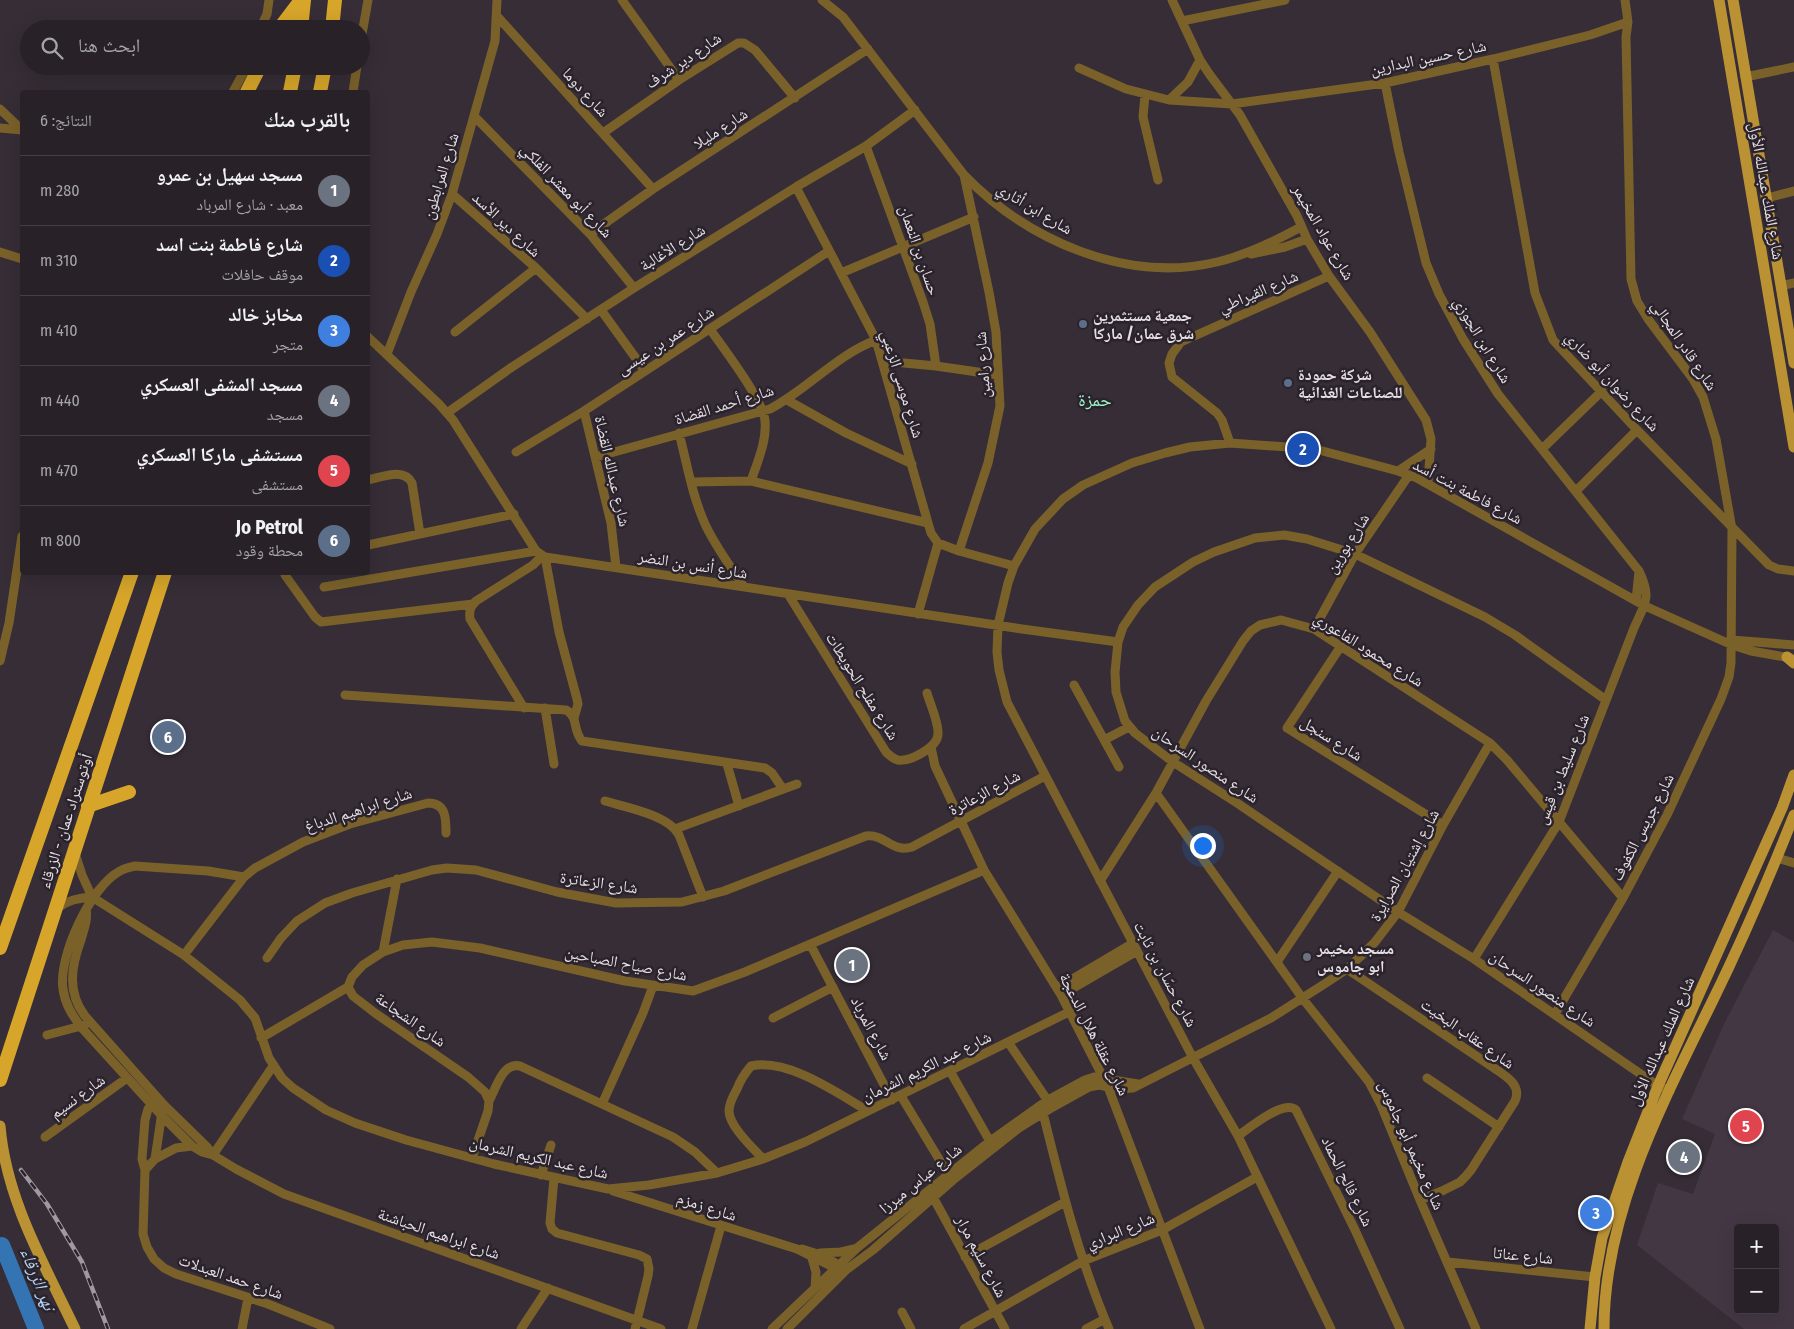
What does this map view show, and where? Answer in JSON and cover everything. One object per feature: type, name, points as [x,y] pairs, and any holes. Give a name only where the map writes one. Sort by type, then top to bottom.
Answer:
[{"type":"highway","points":[[286,20],[302,0]]},
{"type":"highway","points":[[301,20],[302,0]]},
{"type":"highway","points":[[333,20],[335,0]]},
{"type":"highway","points":[[248,90],[256,75]]},
{"type":"highway","points":[[290,90],[293,75]]},
{"type":"highway","points":[[320,90],[323,75]]},
{"type":"highway","name":"أوتوستراد عمان - الزرقاء","points":[[0,948],[131,575]]},
{"type":"highway","name":"أوتوستراد عمان - الزرقاء","points":[[0,1080],[164,575]]},
{"type":"highway","points":[[88,806],[129,792]]},
{"type":"main road","name":"شارع الملك عبدالله الأول","points":[[1719,0],[1794,447]]},
{"type":"main road","name":"شارع الملك عبدالله الأول","points":[[1733,0],[1794,363]]},
{"type":"main road","name":"شارع الملك عبدالله الأول","points":[[1590,1329],[1595,1277],[1602,1238],[1640,1129],[1782,808],[1794,775]]},
{"type":"main road","name":"شارع الملك عبدالله الأول","points":[[1604,1329],[1605,1288],[1609,1265],[1635,1172],[1670,1091],[1720,986],[1794,815]]},
{"type":"main road","points":[[0,1126],[2,1151],[8,1175],[31,1240],[75,1329]]},
{"type":"street","points":[[264,20],[270,0]]},
{"type":"street","points":[[364,20],[368,0]]},
{"type":"street","name":"شارع المرابطون","points":[[386,354],[411,292],[438,234],[452,194],[495,40],[497,0]]},
{"type":"street","points":[[622,0],[679,80]]},
{"type":"street","name":"شارع ابن أثاري","points":[[822,0],[843,18],[964,175],[992,202],[1057,242],[1112,262],[1161,268],[1190,267],[1217,262],[1285,247],[1307,239]]},
{"type":"street","name":"شارع عواد المخيمر","points":[[1172,0],[1200,60],[1248,128],[1307,239],[1329,276],[1370,332],[1426,420],[1431,439],[1428,483]]},
{"type":"street","points":[[1182,21],[1285,0]]},
{"type":"street","name":"شارع قادر المجالي","points":[[1625,0],[1628,22],[1626,37],[1631,279],[1637,301],[1648,319],[1693,379],[1703,397],[1716,439],[1732,528],[1729,642]]},
{"type":"street","name":"شارع دوما","points":[[496,16],[653,189]]},
{"type":"street","name":"شارع حسين البدارين","points":[[1079,68],[1126,89],[1145,95],[1169,100],[1232,104],[1385,83],[1590,35],[1628,22]]},
{"type":"street","name":"شارع دير شرف","points":[[603,133],[733,45],[744,43],[755,50],[795,98]]},
{"type":"street","name":"شارع مليلا","points":[[590,234],[653,189],[868,50]]},
{"type":"street","name":"شارع رضوان أبو ضاري","points":[[1493,59],[1535,294],[1553,340],[1637,430],[1773,568],[1783,571],[1794,571]]},
{"type":"street","points":[[1169,100],[1188,82],[1200,60]]},
{"type":"street","points":[[1746,77],[1794,68]]},
{"type":"street","points":[[234,90],[242,75]]},
{"type":"street","points":[[353,90],[356,75]]},
{"type":"street","name":"شارع ابن الجوزي","points":[[1385,83],[1398,152],[1426,263],[1439,294],[1463,339],[1498,394],[1639,571],[1647,593],[1644,606]]},
{"type":"street","points":[[1145,95],[1143,117],[1154,154],[1158,180]]},
{"type":"street","points":[[0,109],[20,128]]},
{"type":"street","name":"شارع الأغالبة","points":[[448,413],[512,367],[634,288],[796,187],[866,146],[915,110]]},
{"type":"street","name":"شارع أبو معشر الفلكي","points":[[474,116],[590,234],[634,288]]},
{"type":"street","points":[[0,128],[20,130]]},
{"type":"street","name":"حسان بن النعمان","points":[[866,146],[904,247],[930,324],[936,366]]},
{"type":"street","name":"شارع رامين","points":[[959,551],[988,464],[1000,406],[996,332],[964,175]]},
{"type":"street","name":"شارع موسى الزعبي","points":[[796,187],[876,340],[928,523],[938,543]]},
{"type":"street","points":[[1767,198],[1794,191]]},
{"type":"street","name":"شارع دير الأسد","points":[[452,194],[536,268],[455,332]]},
{"type":"street","points":[[841,273],[974,217]]},
{"type":"street","name":"شارع ابن أثاري","points":[[1231,258],[1301,227]]},
{"type":"street","name":"شارع عمر بن عيسى","points":[[516,452],[830,251]]},
{"type":"street","points":[[0,252],[20,258]]},
{"type":"street","points":[[536,268],[587,319]]},
{"type":"street","name":"شارع القيراطي","points":[[1230,443],[1222,420],[1217,413],[1172,377],[1170,363],[1176,347],[1188,337],[1262,307],[1329,276]]},
{"type":"street","points":[[1781,286],[1794,283]]},
{"type":"street","points":[[601,310],[644,371]]},
{"type":"street","points":[[710,328],[764,411],[766,428],[751,481]]},
{"type":"street","points":[[370,339],[448,413],[541,555],[577,699],[578,704],[574,718]]},
{"type":"street","name":"شارع أحمد القضاة","points":[[596,456],[764,411],[787,400],[841,358],[860,346],[876,340]]},
{"type":"street","points":[[883,362],[936,366],[998,375]]},
{"type":"street","points":[[1542,449],[1602,391]]},
{"type":"street","points":[[787,400],[846,433],[912,464]]},
{"type":"street","name":"شارع عبدالله القضاة","points":[[584,410],[613,532],[616,567]]},
{"type":"street","points":[[1576,491],[1637,430]]},
{"type":"street","points":[[680,434],[691,482],[706,527],[744,587]]},
{"type":"street","name":"شارع فاطمة بنت أسد","points":[[998,626],[1014,566],[1035,529],[1063,499],[1083,485],[1132,463],[1165,452],[1190,447],[1230,443],[1315,448],[1409,475],[1428,483],[1644,606],[1751,651],[1792,659]]},
{"type":"street","points":[[1398,471],[1431,449]]},
{"type":"street","points":[[370,480],[400,474],[410,478],[420,534]]},
{"type":"street","name":"شارع بورين","points":[[1314,629],[1355,554],[1409,475]]},
{"type":"street","points":[[691,482],[751,481],[928,523]]},
{"type":"street","points":[[370,545],[514,514]]},
{"type":"street","name":"شارع منصور السرحان","points":[[1606,700],[1536,650],[1485,617],[1355,554],[1308,538],[1284,535],[1255,538],[1214,552],[1193,562],[1165,580],[1146,596],[1123,627],[1118,642],[1115,672],[1116,692],[1122,714],[1129,727],[1172,762],[1237,803],[1398,912],[1474,959],[1658,1086],[1670,1091]]},
{"type":"street","points":[[918,614],[938,543],[959,551],[1014,566]]},
{"type":"street","points":[[0,661],[9,623],[20,549]]},
{"type":"street","points":[[284,575],[315,617],[322,622],[473,604],[533,566],[541,555]]},
{"type":"street","name":"شارع أنس بن النضر","points":[[324,587],[541,555],[918,614],[1118,642]]},
{"type":"street","points":[[1636,601],[1639,571]]},
{"type":"street","name":"شارع مفلح الحويطات","points":[[788,594],[886,752],[893,758],[902,761],[932,747]]},
{"type":"street","points":[[473,604],[470,609],[470,619],[524,708]]},
{"type":"street","name":"شارع سليط بن قيس","points":[[1474,959],[1559,822],[1644,606]]},
{"type":"street","name":"شارع محمود الفاعوري","points":[[1100,881],[1156,793],[1243,640],[1260,625],[1281,620],[1314,629],[1490,743],[1507,760],[1623,898]]},
{"type":"street","name":"شارع حسّان بن ثابت","points":[[998,626],[999,670],[1007,702],[1193,1058],[1238,1136],[1332,1329]]},
{"type":"street","name":"شارع فاطمة بنت أسد","points":[[1729,642],[1794,645]]},
{"type":"street","name":"شارع جريس الكفوف","points":[[1555,1014],[1623,898],[1667,815],[1721,699],[1729,677],[1729,642]]},
{"type":"street","name":"شارع سنجل","points":[[1341,646],[1287,728],[1443,824]]},
{"type":"street","points":[[1074,686],[1120,767]]},
{"type":"street","points":[[927,693],[938,735],[932,747]]},
{"type":"street","points":[[345,694],[566,710],[571,712],[574,718],[576,734],[582,741],[727,764],[760,767],[769,770],[783,789]]},
{"type":"street","points":[[545,708],[554,764]]},
{"type":"street","points":[[1104,740],[1129,727]]},
{"type":"street","name":"شارع إشتيان الصرايرة","points":[[1138,1084],[1271,1018],[1303,999],[1347,969],[1376,942],[1398,912],[1443,824],[1490,743]]},
{"type":"street","name":"شارع عقلة هلال الدعجة","points":[[932,747],[935,766],[984,870],[1059,991],[1104,1078],[1200,1329]]},
{"type":"street","points":[[918,755],[935,766]]},
{"type":"street","points":[[727,764],[739,806]]},
{"type":"street","name":"شارع الزعاترة","points":[[267,958],[281,938],[297,921],[326,903],[352,893],[432,870],[463,868],[557,892],[616,903],[682,902],[703,897],[786,868],[866,836],[873,836],[895,847],[904,849],[912,847],[1045,776]]},
{"type":"street","points":[[675,828],[797,784]]},
{"type":"street","name":"شارع مخيمر أبو جاموس","points":[[1156,793],[1303,999],[1369,1082],[1381,1105],[1476,1329]]},
{"type":"street","points":[[604,801],[645,813],[675,828],[680,835],[703,897]]},
{"type":"street","name":"شارع ابراهيم الدباغ","points":[[184,955],[244,877],[272,858],[303,842],[350,824],[428,802],[438,805],[444,810],[446,833]]},
{"type":"street","points":[[54,912],[60,906],[75,899],[93,898],[82,875],[74,851]]},
{"type":"street","points":[[1777,858],[1794,863]]},
{"type":"street","name":"شارع ابراهيم الحباشنة","points":[[244,877],[208,871],[135,866],[119,871],[109,880],[93,898],[80,919],[62,975],[66,1003],[81,1026],[150,1104],[192,1146],[202,1152],[213,1155],[260,1182],[310,1204],[548,1288],[637,1325],[661,1329]]},
{"type":"street","name":"شارع صياح الصباحين","points":[[348,987],[352,977],[363,965],[383,952],[391,948],[419,943],[459,945],[653,986],[693,990],[810,944],[984,870]]},
{"type":"street","points":[[1277,962],[1338,871]]},
{"type":"street","points":[[383,952],[397,880]]},
{"type":"street","name":"شارع عبد الكريم الشرمان","points":[[93,898],[184,955],[240,1000],[255,1018],[264,1048],[273,1066],[282,1078],[293,1088],[326,1110],[406,1140],[541,1175],[608,1189],[649,1185],[717,1173],[763,1159],[805,1142],[897,1098],[1069,1012]]},
{"type":"street","name":"شارع ابراهيم الحباشنة","points":[[86,909],[87,920],[74,963],[72,985],[76,1002],[91,1022],[164,1105],[207,1146],[213,1155]]},
{"type":"street","name":"شارع المرباد","points":[[810,944],[897,1098],[948,1174]]},
{"type":"street","points":[[1059,991],[1135,947]]},
{"type":"street","name":"شارع عقاب البخيت","points":[[1347,969],[1494,1068],[1513,1083],[1518,1094],[1499,1127],[1466,1176],[1460,1182],[1420,1200]]},
{"type":"street","points":[[602,1104],[644,1013],[653,986]]},
{"type":"street","points":[[262,1038],[348,987]]},
{"type":"street","name":"شارع الشجاعة","points":[[348,987],[353,996],[375,1013],[478,1084],[485,1092],[489,1101]]},
{"type":"street","points":[[773,1018],[833,987]]},
{"type":"street","points":[[47,1035],[91,1022]]},
{"type":"street","points":[[1008,1042],[1050,1104]]},
{"type":"street","points":[[472,1158],[486,1119],[489,1101],[504,1072],[508,1067],[514,1065],[602,1104],[684,1144],[717,1173]]},
{"type":"street","points":[[763,1159],[735,1126],[730,1118],[729,1111],[738,1085],[751,1066],[774,1065],[801,1074],[868,1111]]},
{"type":"street","points":[[213,1155],[273,1066]]},
{"type":"street","points":[[950,1071],[991,1144]]},
{"type":"street","name":"شارع نسيم","points":[[45,1137],[127,1078]]},
{"type":"street","name":"شارع عباس ميرزا","points":[[789,1328],[857,1248],[948,1174],[1089,1078],[1104,1078]]},
{"type":"street","points":[[1104,1078],[1126,1084],[1138,1084]]},
{"type":"street","points":[[1427,1078],[1499,1127]]},
{"type":"street","name":"شارع عباس ميرزا","points":[[772,1329],[815,1288],[841,1269],[873,1250],[991,1144],[1043,1113],[1050,1104],[1089,1087],[1099,1085],[1126,1090],[1138,1084]]},
{"type":"street","name":"شارع حمد العبدلات","points":[[156,1096],[150,1104],[146,1120],[142,1155],[145,1170],[143,1234],[147,1247],[154,1259],[164,1268],[182,1277],[295,1314],[330,1329]]},
{"type":"street","points":[[155,1159],[164,1105]]},
{"type":"street","name":"شارع فالح الحماد","points":[[1238,1136],[1274,1112],[1289,1107],[1293,1107],[1296,1110],[1355,1230],[1400,1329]]},
{"type":"street","points":[[1043,1113],[1065,1202],[1083,1260],[1109,1329]]},
{"type":"street","points":[[541,1175],[551,1145]]},
{"type":"street","points":[[145,1170],[155,1159],[168,1150],[192,1146]]},
{"type":"street","points":[[554,1178],[550,1223],[552,1229],[557,1234],[640,1255],[647,1260],[649,1269],[637,1325]]},
{"type":"street","name":"شارع البراري","points":[[964,1329],[1083,1260],[1162,1230],[1257,1178]]},
{"type":"street","name":"شارع زمزم","points":[[608,1189],[814,1255],[841,1269]]},
{"type":"street","name":"شارع سليم مرار","points":[[933,1197],[1005,1329]]},
{"type":"street","points":[[965,1258],[1065,1202]]},
{"type":"street","points":[[692,1329],[721,1226]]},
{"type":"street","points":[[815,1288],[814,1255],[857,1248]]},
{"type":"street","name":"شارع عناتا","points":[[1448,1262],[1595,1277]]},
{"type":"street","points":[[521,1329],[548,1288]]},
{"type":"street","points":[[242,1329],[248,1298]]},
{"type":"street","points":[[902,1312],[910,1329]]},
{"type":"street","points":[[1086,1329],[1104,1319]]},
{"type":"shaded area","points":[[1773,930],[1794,942],[1794,1329],[1744,1329],[1637,1245],[1658,1183],[1693,1194],[1715,1134],[1682,1119],[1725,1022]]},
{"type":"waterway","name":"نهر الزرقاء","points":[[2,1245],[36,1329]]},
{"type":"railway","points":[[21,1170],[47,1204],[82,1262],[108,1329]]},
{"type":"place","name":"جمعية مستثمرين شرق عمان/ ماركا","points":[[1083,324]]},
{"type":"place","name":"شركة حمودة للصناعات الغذائية","points":[[1288,383]]},
{"type":"place","name":"شارع فاطمة بنت اسد","points":[[1303,449]]},
{"type":"place","name":"Jo Petrol","points":[[168,737]]},
{"type":"place","name":"مسجد مخيمر ابو جاموس","points":[[1307,957]]},
{"type":"place","name":"مسجد سهيل بن عمرو","points":[[852,965]]},
{"type":"place","name":"مستشفى ماركا العسكري","points":[[1746,1126]]},
{"type":"place","name":"مسجد المشفى العسكري","points":[[1684,1157]]},
{"type":"place","name":"مخابز خالد","points":[[1596,1213]]},
{"type":"district","name":"حمزة","points":[[1095,400]]}]
